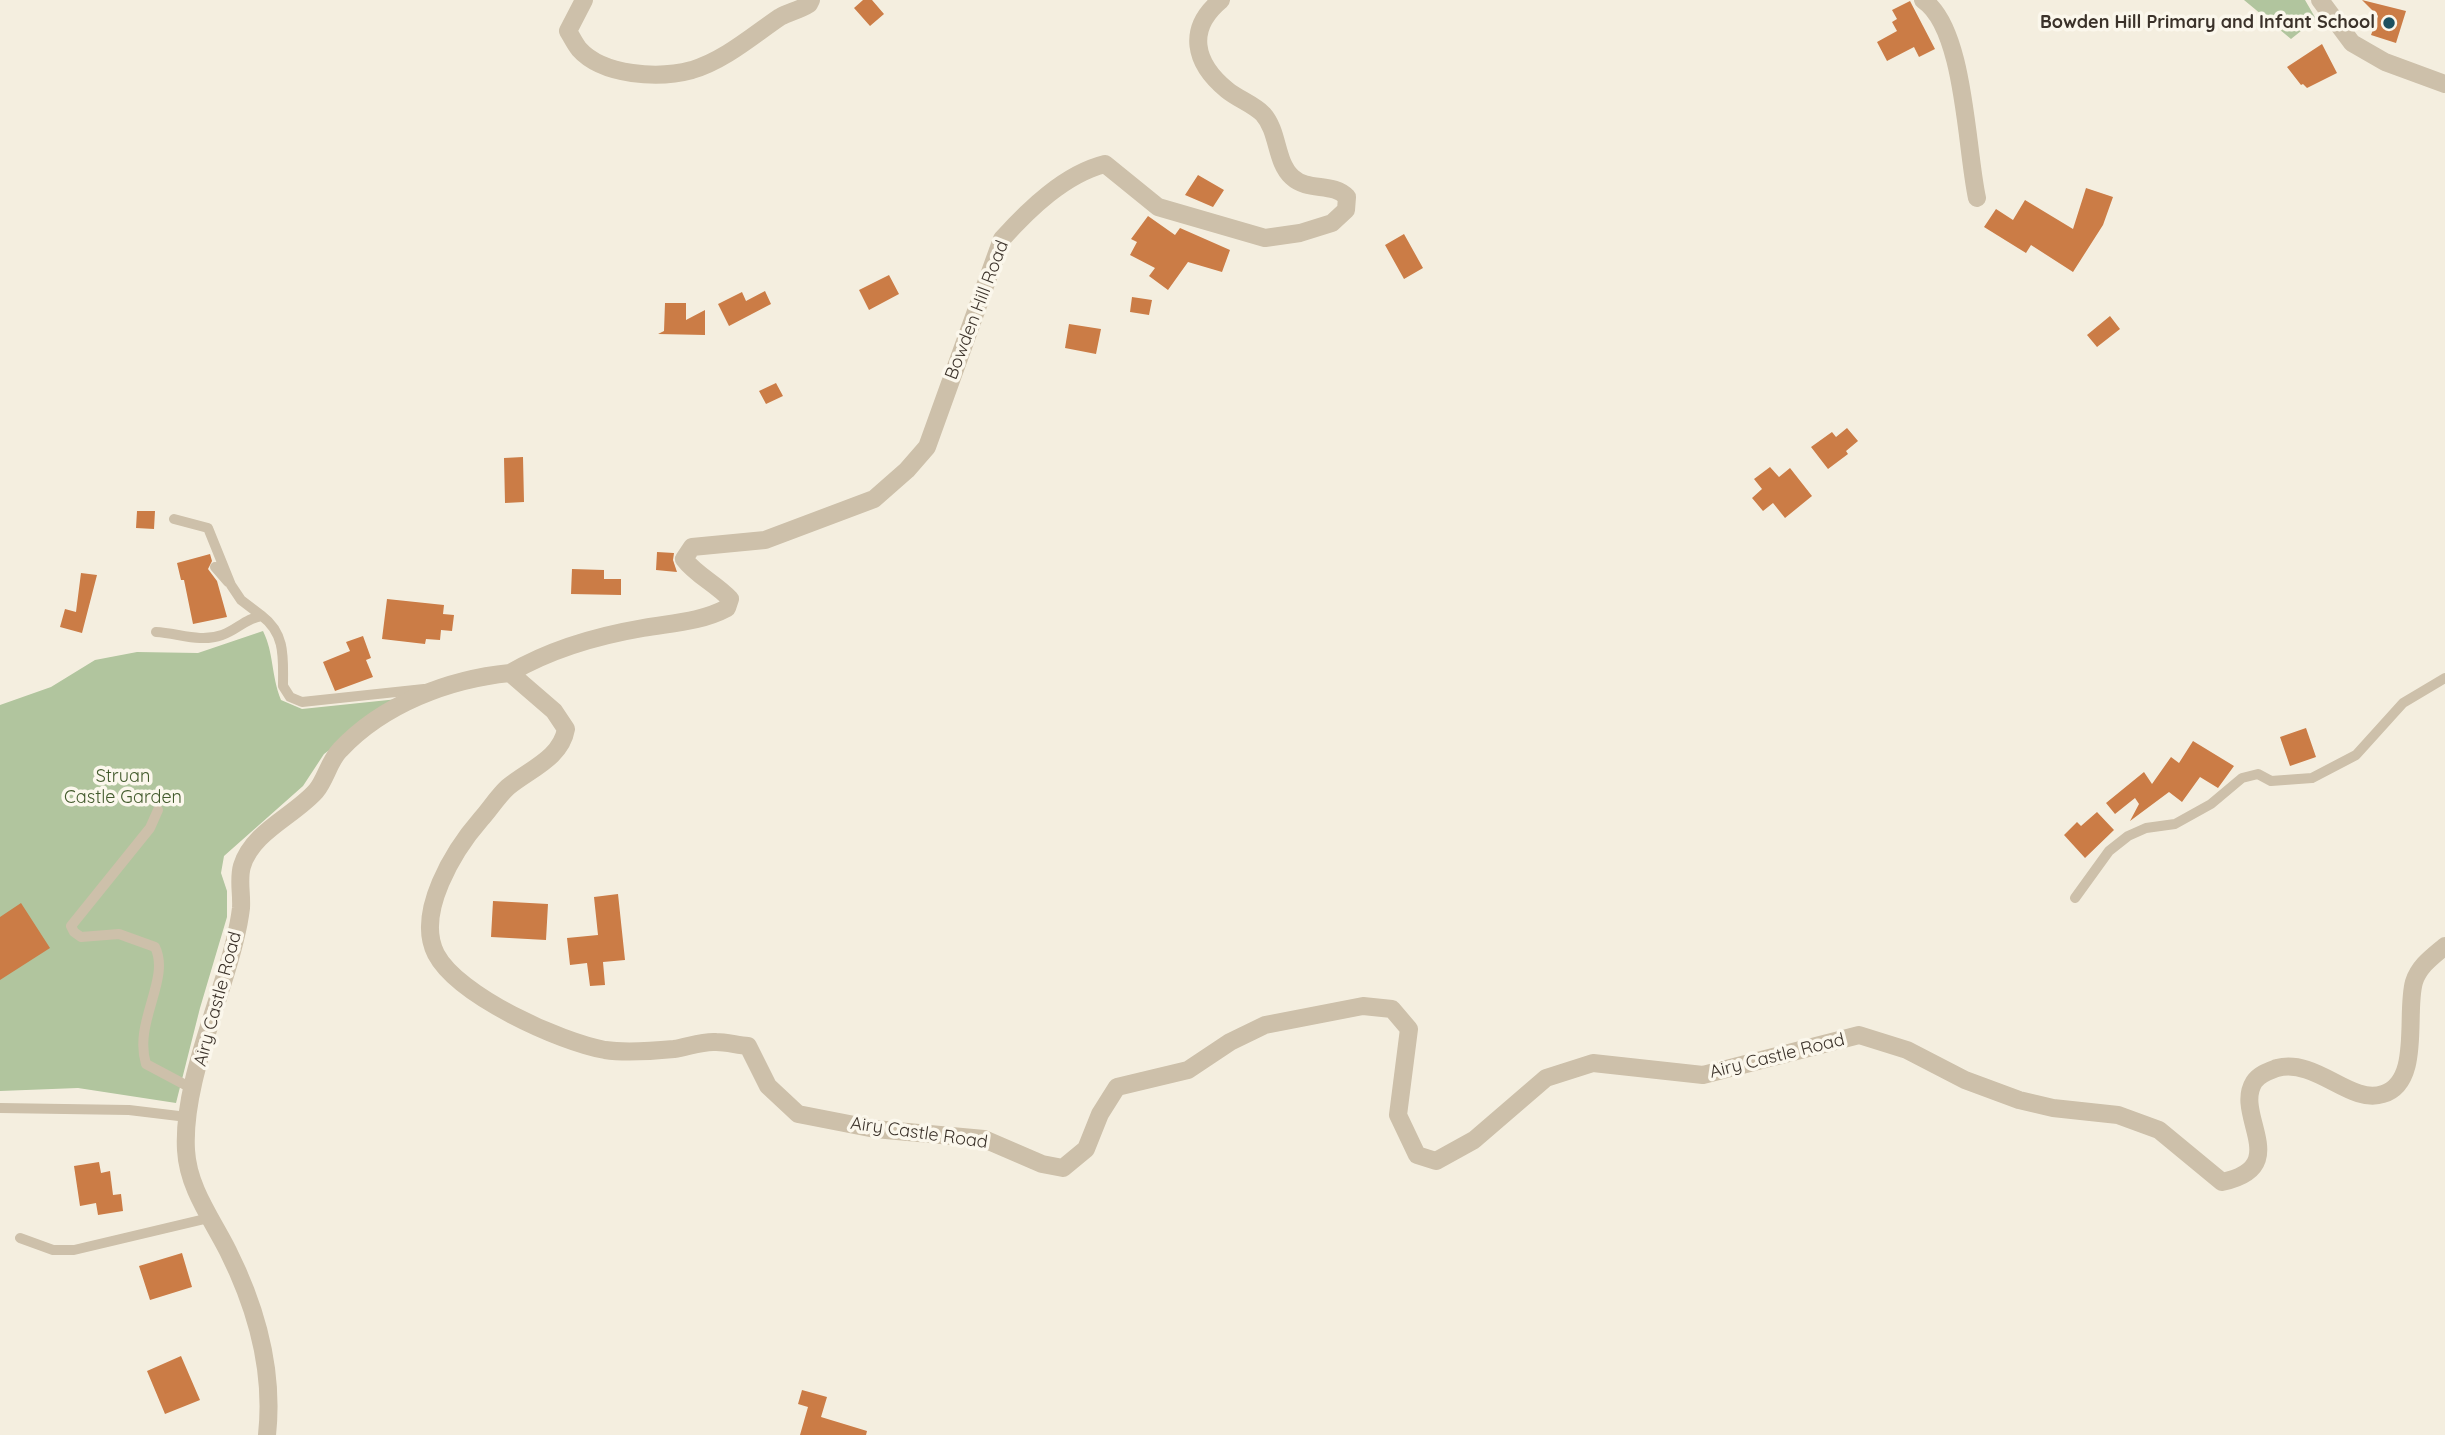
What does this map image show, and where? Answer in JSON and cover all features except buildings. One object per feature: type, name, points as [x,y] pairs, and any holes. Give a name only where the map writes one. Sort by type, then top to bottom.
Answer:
[{"type":"street","points":[[584,0],[568,30],[580,50],[612,70],[659,74],[692,70],[749,40],[783,15],[809,4],[811,0]]},
{"type":"street","name":"Bowden Hill Road","points":[[510,673],[532,660],[606,635],[710,618],[727,608],[730,599],[717,585],[692,569],[684,559],[692,547],[765,540],[874,499],[927,447],[1002,239],[1025,214],[1084,169],[1105,164],[1158,207],[1265,238],[1300,233],[1332,223],[1346,210],[1347,197],[1340,190],[1307,185],[1293,177],[1263,115],[1213,77],[1202,57],[1199,24],[1221,0]]},
{"type":"street","points":[[1923,0],[1937,11],[1953,53],[1977,198]]},
{"type":"street","points":[[2320,0],[2351,43],[2385,62],[2445,84]]},
{"type":"street","name":"Airy Castle Road","points":[[267,1435],[270,1393],[260,1331],[229,1252],[195,1189],[186,1151],[187,1117],[193,1089],[232,952],[241,907],[242,865],[251,848],[316,790],[339,751],[390,710],[442,687],[477,677],[510,673],[554,710],[566,729],[564,743],[550,758],[506,789],[464,838],[434,896],[431,932],[436,954],[456,977],[494,1005],[543,1031],[606,1050],[674,1049],[714,1042],[748,1046],[768,1086],[798,1114],[875,1129],[984,1139],[1042,1164],[1063,1168],[1086,1149],[1100,1114],[1118,1087],[1188,1070],[1265,1025],[1363,1006],[1392,1009],[1409,1029],[1398,1115],[1417,1155],[1436,1161],[1474,1140],[1546,1078],[1593,1063],[1703,1075],[1859,1035],[1907,1050],[1965,1080],[2019,1100],[2053,1108],[2118,1115],[2160,1130],[2222,1182],[2239,1178],[2252,1168],[2259,1153],[2249,1097],[2255,1081],[2268,1071],[2296,1065],[2368,1095],[2382,1095],[2398,1086],[2407,1066],[2414,981],[2424,964],[2445,946]]},
{"type":"lane","points":[[174,519],[208,528],[231,585]]},
{"type":"lane","points":[[215,567],[241,600],[262,616],[278,634],[285,659],[283,686],[290,697],[302,702],[442,687]]},
{"type":"lane","points":[[156,632],[204,638],[220,636],[251,618],[262,616]]},
{"type":"lane","points":[[2075,898],[2109,851],[2128,836],[2146,828],[2175,824],[2211,804],[2242,778],[2258,774],[2271,781],[2312,778],[2356,755],[2403,703],[2445,678]]},
{"type":"lane","points":[[158,810],[150,828],[71,926],[74,933],[81,937],[119,934],[155,947],[160,957],[159,968],[146,1011],[143,1056],[146,1065],[193,1089]]},
{"type":"lane","points":[[0,1108],[129,1110],[187,1117]]},
{"type":"lane","points":[[20,1238],[53,1250],[74,1250],[209,1218]]},
{"type":"green space","points":[[2244,0],[2305,0],[2316,19],[2291,39]]},
{"type":"green space","name":"Struan Castle Garden","points":[[263,631],[281,700],[302,709],[398,699],[324,754],[303,786],[224,856],[221,873],[227,891],[227,917],[176,1103],[78,1088],[0,1091],[0,705],[51,687],[95,660],[137,652],[198,653]]},
{"type":"place","name":"Bowden Hill Primary and Infant School","points":[[2389,23]]}]
